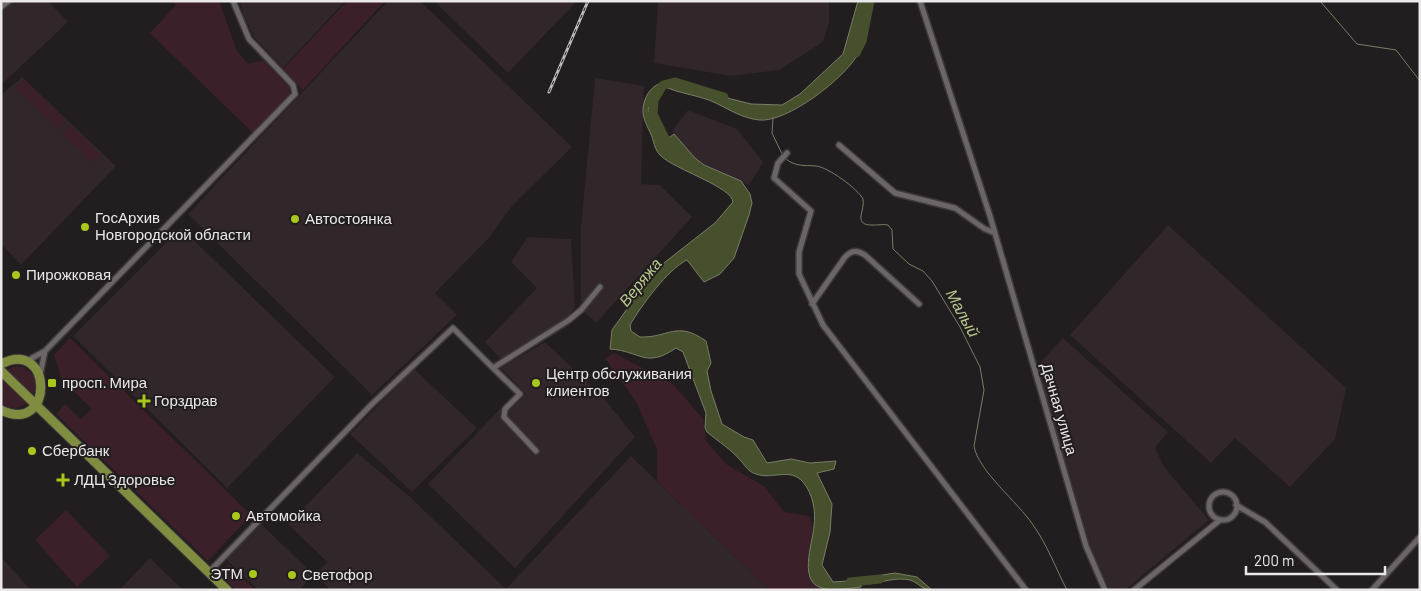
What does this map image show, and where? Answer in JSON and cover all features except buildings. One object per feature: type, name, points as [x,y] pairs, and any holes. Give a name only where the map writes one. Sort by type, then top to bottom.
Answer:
[{"type":"main road","points":[[1,364],[14,360],[25,362],[40,375],[42,390],[36,404],[25,412],[12,414],[1,420]]},
{"type":"main road","points":[[1,371],[227,590]]},
{"type":"main road","points":[[1,410],[12,414]]},
{"type":"street","points":[[1,7],[9,1]]},
{"type":"street","points":[[25,362],[45,350],[295,94],[293,85],[249,39],[233,1]]},
{"type":"street","name":"Дачная улица","points":[[920,1],[995,233],[1086,546],[1105,590]]},
{"type":"street","points":[[839,145],[895,192],[955,208],[995,233]]},
{"type":"street","points":[[787,153],[778,163],[774,178],[811,211],[799,252],[799,274],[823,325],[1026,590]]},
{"type":"street","points":[[812,304],[845,257],[853,251],[865,255],[919,304]]},
{"type":"street","points":[[493,368],[569,320],[581,310],[600,287]]},
{"type":"street","points":[[209,572],[371,405],[453,328],[520,394],[505,409],[504,417],[536,451]]},
{"type":"street","points":[[40,375],[45,350]]},
{"type":"street","points":[[1134,590],[1220,520],[1232,517],[1236,505],[1234,498],[1228,494],[1216,494],[1211,499],[1210,510],[1220,520]]},
{"type":"street","points":[[1236,505],[1265,522],[1337,590]]},
{"type":"street","points":[[1372,590],[1420,537]]},
{"type":"shaded area","points":[[13,1],[48,1],[68,22],[1,85],[1,9]]},
{"type":"shaded area","points":[[172,1],[219,1],[237,51],[248,64],[263,60],[290,88],[289,97],[254,134],[150,33],[176,5]]},
{"type":"shaded area","points":[[240,1],[345,1],[283,68],[255,38],[244,17]]},
{"type":"shaded area","points":[[347,1],[385,1],[303,90],[283,69]]},
{"type":"shaded area","points":[[388,1],[420,1],[572,147],[512,206],[488,239],[435,293],[457,315],[372,395],[188,214]]},
{"type":"shaded area","points":[[434,1],[577,1],[508,73]]},
{"type":"shaded area","points":[[649,1],[829,1],[829,22],[823,42],[779,70],[731,76],[654,63],[658,2]]},
{"type":"shaded area","points":[[858,1],[870,1],[864,35],[858,54],[841,75],[828,86],[799,107],[784,114],[771,119],[752,119],[739,115],[709,100],[665,87],[655,92],[648,110],[663,142],[674,134],[695,158],[704,165],[741,181],[750,194],[752,203],[734,258],[720,274],[704,282],[687,260],[672,271],[648,298],[630,325],[631,331],[640,337],[680,331],[696,335],[706,341],[711,363],[707,371],[711,391],[722,424],[753,440],[767,463],[791,459],[810,463],[836,461],[834,469],[817,473],[832,504],[830,532],[822,565],[833,582],[862,580],[861,587],[830,590],[817,586],[811,580],[809,572],[809,553],[815,514],[811,497],[803,482],[787,474],[768,476],[754,473],[707,432],[705,428],[706,413],[683,352],[676,348],[666,354],[650,358],[610,349],[612,330],[655,270],[715,223],[733,202],[730,196],[723,190],[678,167],[659,154],[643,114],[644,103],[649,92],[664,82],[751,104],[782,105],[800,94],[843,54]]},
{"type":"shaded area","points":[[22,77],[116,166],[21,265],[1,244],[1,95]]},
{"type":"shaded area","points":[[595,78],[644,86],[641,184],[660,185],[692,217],[596,323],[583,311],[581,301],[581,227]]},
{"type":"shaded area","points":[[24,79],[66,120],[58,129],[15,88]]},
{"type":"shaded area","points":[[688,110],[737,129],[763,162],[749,185],[701,167],[672,131]]},
{"type":"shaded area","points":[[70,125],[101,155],[93,163],[62,134]]},
{"type":"shaded area","points":[[1168,225],[1346,388],[1335,439],[1290,487],[1235,438],[1211,463],[1070,335]]},
{"type":"shaded area","points":[[181,228],[335,377],[227,488],[73,336]]},
{"type":"shaded area","points":[[528,237],[571,239],[575,307],[567,318],[501,359],[485,342],[537,288],[511,262]]},
{"type":"shaded area","points":[[70,338],[251,515],[208,561],[56,414],[65,404],[81,419],[92,409],[62,380],[54,355]]},
{"type":"shaded area","points":[[1063,338],[1168,432],[1155,448],[1164,467],[1209,520],[1125,590],[1110,590],[1089,545],[1037,366]]},
{"type":"shaded area","points":[[545,342],[602,396],[635,437],[515,568],[428,484],[501,408],[511,409],[526,394],[501,368]]},
{"type":"shaded area","points":[[614,353],[673,384],[703,419],[706,441],[726,464],[764,486],[784,512],[809,516],[813,534],[811,573],[815,582],[822,590],[770,590],[657,481],[657,449],[636,402],[605,358]]},
{"type":"shaded area","points":[[17,366],[23,367],[34,377],[36,386],[33,396],[6,370]]},
{"type":"shaded area","points":[[414,369],[477,428],[412,492],[350,434]]},
{"type":"shaded area","points":[[1,379],[27,403],[14,408],[1,403]]},
{"type":"shaded area","points":[[357,453],[410,497],[506,589],[631,456],[770,590],[331,590],[315,575],[327,562],[288,524]]},
{"type":"shaded area","points":[[66,510],[110,556],[77,587],[35,540]]},
{"type":"shaded area","points":[[261,524],[314,575],[299,590],[258,590],[226,559]]},
{"type":"shaded area","points":[[1,557],[30,589],[30,590],[1,590]]},
{"type":"shaded area","points":[[150,558],[183,590],[119,590]]},
{"type":"shaded area","points":[[229,564],[255,590],[236,590],[219,573]]},
{"type":"shaded area","points":[[895,573],[917,577],[932,590],[905,579],[869,584],[870,577]]},
{"type":"waterway","name":"Веряжа","points":[[856,53],[862,41],[870,1]]},
{"type":"waterway","points":[[1320,1],[1357,44],[1396,50],[1420,81]]},
{"type":"waterway","name":"Веряжа","points":[[670,149],[653,114],[654,100],[663,85],[675,82],[724,97]]},
{"type":"waterway","name":"Малый","points":[[773,118],[772,133],[783,156]]},
{"type":"waterway","name":"Малый","points":[[786,159],[797,164],[821,167],[849,184],[863,199],[861,216],[863,223],[888,225],[892,230],[893,249],[909,264],[923,271],[932,281],[960,327],[980,367],[984,390],[974,446],[977,456],[990,476],[1038,532],[1067,590]]},
{"type":"waterway","name":"Веряжа","points":[[850,582],[880,579]]},
{"type":"railway","points":[[549,92],[588,1]]},
{"type":"place","name":"Автостоянка","points":[[295,219]]},
{"type":"place","name":"ГосАрхив Новгородской области","points":[[85,227]]},
{"type":"place","name":"Пирожковая","points":[[16,275]]},
{"type":"place","name":"просп. Мира","points":[[52,383]]},
{"type":"place","name":"Центр обслуживания клиентов","points":[[536,383]]},
{"type":"place","name":"Горздрав","points":[[144,401]]},
{"type":"place","name":"Сбербанк","points":[[32,451]]},
{"type":"place","name":"ЛДЦ Здоровье","points":[[63,480]]},
{"type":"place","name":"Автомойка","points":[[236,516]]},
{"type":"place","name":"ЭТМ","points":[[253,574]]},
{"type":"place","name":"Светофор","points":[[292,575]]}]
